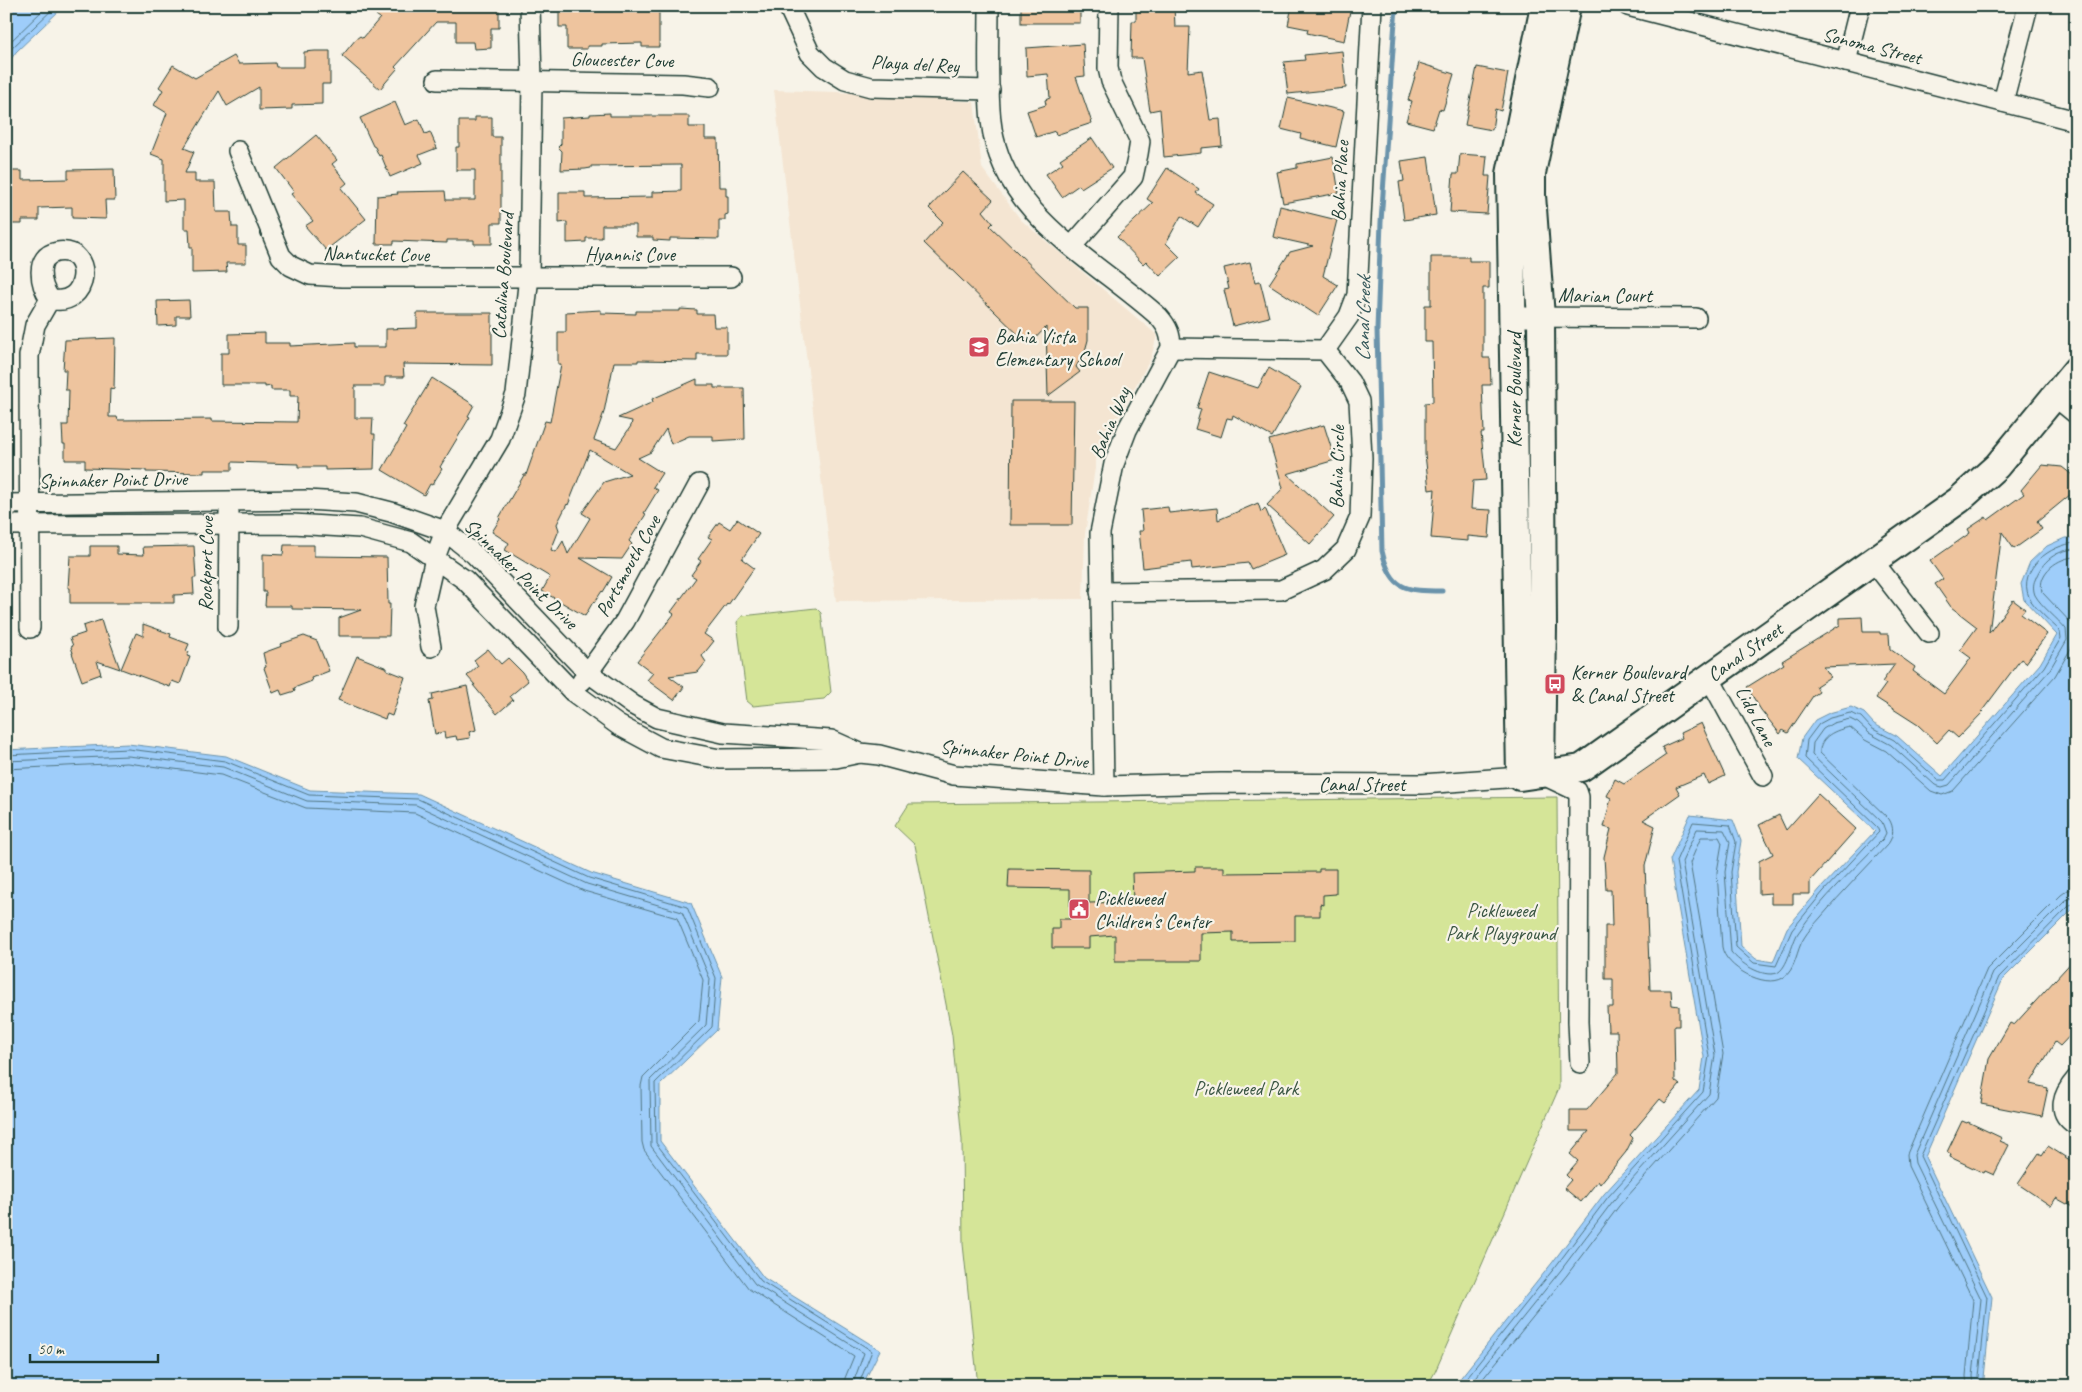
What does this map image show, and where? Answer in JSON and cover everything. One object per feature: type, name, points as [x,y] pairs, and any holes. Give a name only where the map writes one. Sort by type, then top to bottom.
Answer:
[{"type":"street","name":"Catalina Boulevard","points":[[431,647],[424,606],[435,558],[445,531],[500,439],[516,394],[529,276],[532,81],[530,6]]},
{"type":"street","name":"Playa del Rey","points":[[788,6],[810,53],[824,67],[845,80],[871,88],[990,90]]},
{"type":"street","points":[[989,6],[991,122],[998,152],[1005,171],[1028,207],[1072,246],[1159,317],[1166,325],[1171,338],[1170,348],[1325,350]]},
{"type":"street","points":[[1072,246],[1133,177],[1138,154],[1140,141],[1111,81],[1108,68],[1109,6]]},
{"type":"street","name":"Bahia Place","points":[[1325,350],[1349,316],[1356,295],[1372,6]]},
{"type":"street","name":"Kerner Boulevard","points":[[1531,775],[1515,559],[1510,174],[1544,6]]},
{"type":"street","name":"Kerner Boulevard","points":[[1531,775],[1543,626],[1541,317],[1532,173],[1566,6]]},
{"type":"street","name":"Sonoma Street","points":[[1628,6],[2076,121]]},
{"type":"street","points":[[1846,62],[1860,6]]},
{"type":"street","points":[[2003,102],[2028,6]]},
{"type":"street","name":"Gloucester Cove","points":[[437,80],[683,84],[710,88]]},
{"type":"street","name":"Nantucket Cove","points":[[238,151],[281,256],[291,266],[310,275],[389,278],[529,276]]},
{"type":"street","name":"Hyannis Cove","points":[[529,276],[731,277]]},
{"type":"street","points":[[30,628],[30,356],[35,325],[50,299]]},
{"type":"street","name":"Marian Court","points":[[1513,317],[1696,318]]},
{"type":"street","name":"Bahia Way","points":[[1104,786],[1100,533],[1114,464],[1127,430],[1170,348]]},
{"type":"street","name":"Bahia Circle","points":[[1100,592],[1281,590],[1324,570],[1346,549],[1360,517],[1362,458],[1359,401],[1350,382],[1325,350]]},
{"type":"street","name":"Canal Street","points":[[1104,786],[1222,783],[1422,784],[1531,775],[1581,768],[1959,500],[1989,475],[2076,370]]},
{"type":"street","points":[[2054,396],[2076,414]]},
{"type":"street","name":"Portsmouth Cove","points":[[572,692],[589,673],[625,621],[699,484]]},
{"type":"street","name":"Spinnaker Point Drive","points":[[6,504],[307,500],[356,503],[391,512],[445,531],[474,554],[589,673],[633,705],[657,718],[724,732],[831,740],[860,753],[954,775],[1104,786]]},
{"type":"street","name":"Rockport Cove","points":[[228,627],[229,501]]},
{"type":"street","name":"Spinnaker Point Drive","points":[[6,525],[293,524],[360,528],[412,542],[466,580],[572,692],[618,725],[661,748],[720,759],[836,758],[860,753]]},
{"type":"street","points":[[1874,561],[1930,633]]},
{"type":"street","name":"Lido Lane","points":[[1710,677],[1763,776]]},
{"type":"street","points":[[1531,775],[1577,790],[1579,797],[1580,1063]]},
{"type":"street","points":[[2076,1079],[2066,1091],[2062,1107],[2069,1121],[2076,1125]]},
{"type":"shaded area","name":"Bahia Vista Elementary School","points":[[774,90],[836,92],[974,102],[982,168],[1021,220],[1157,335],[1151,358],[1097,455],[1085,534],[1083,599],[836,601]]},
{"type":"green space","points":[[816,608],[821,613],[831,692],[824,699],[753,706],[747,701],[737,622],[742,616]]},
{"type":"green space","name":"Pickleweed Park","points":[[1557,797],[1559,1088],[1435,1372],[1427,1386],[978,1386],[963,1244],[962,1140],[952,1035],[915,845],[895,826],[909,804]]},
{"type":"water","points":[[6,6],[79,6],[61,9],[16,52],[6,66]]},
{"type":"water","points":[[2065,538],[2076,538],[2076,906],[2003,979],[1925,1157],[1992,1297],[1984,1378],[1985,1386],[1454,1386],[1552,1263],[1604,1194],[1699,1090],[1704,1057],[1670,860],[1690,815],[1733,820],[1741,841],[1736,872],[1741,946],[1756,959],[1773,962],[1787,928],[1820,889],[1875,831],[1798,759],[1802,738],[1815,720],[1829,713],[1851,707],[1864,713],[1874,724],[1897,736],[1942,776],[2040,664],[2057,635],[2024,600],[2021,584],[2030,562],[2047,546]]},
{"type":"water","points":[[128,744],[226,756],[310,790],[419,794],[591,873],[691,903],[722,977],[717,1030],[660,1085],[660,1141],[764,1278],[880,1350],[862,1386],[6,1386],[6,750]]},
{"type":"building","points":[[383,6],[499,6],[499,28],[491,28],[491,48],[474,49],[473,42],[456,42],[456,22],[436,22],[395,67],[397,69],[380,89],[342,56],[356,39],[360,36],[363,38],[380,18],[376,15]]},
{"type":"building","points":[[559,6],[659,6],[659,47],[642,47],[642,43],[602,44],[602,46],[587,46],[587,49],[567,49],[567,27],[559,27]]},
{"type":"building","points":[[1021,6],[1080,6],[1080,23],[1021,23]]},
{"type":"building","points":[[1136,6],[1174,6],[1175,27],[1190,27],[1188,72],[1202,70],[1210,120],[1220,119],[1222,146],[1201,148],[1201,153],[1164,157],[1160,109],[1150,111],[1142,58],[1131,58],[1132,21],[1136,21]]},
{"type":"building","points":[[1292,6],[1351,6],[1344,41],[1307,33],[1308,29],[1288,25]]},
{"type":"building","points":[[1083,44],[1085,76],[1076,77],[1092,123],[1056,135],[1055,131],[1036,137],[1027,111],[1046,105],[1045,100],[1050,98],[1048,74],[1027,76],[1026,48]]},
{"type":"building","points":[[330,51],[330,84],[322,84],[322,104],[292,105],[292,109],[259,110],[259,87],[227,106],[219,91],[184,148],[194,152],[185,173],[195,173],[195,182],[215,182],[216,212],[231,212],[232,227],[238,227],[238,245],[246,245],[246,263],[226,263],[227,272],[192,273],[192,247],[190,247],[189,229],[184,229],[184,200],[164,201],[164,159],[151,154],[167,113],[154,105],[163,90],[159,87],[173,65],[195,78],[234,56],[239,64],[275,63],[276,67],[304,67],[304,52]]},
{"type":"building","points":[[1342,51],[1346,88],[1288,94],[1284,62],[1305,60],[1304,55]]},
{"type":"building","points":[[1419,63],[1454,74],[1443,110],[1439,109],[1433,128],[1406,121],[1412,101],[1408,100]]},
{"type":"building","points":[[1477,67],[1508,73],[1501,111],[1495,109],[1492,130],[1465,125]]},
{"type":"building","points":[[1288,98],[1344,111],[1336,147],[1300,138],[1301,134],[1281,129]]},
{"type":"building","points":[[395,102],[405,125],[419,119],[425,134],[430,132],[437,148],[419,155],[423,163],[390,177],[381,155],[379,156],[373,146],[360,118]]},
{"type":"building","points":[[610,113],[610,116],[689,116],[689,127],[705,127],[705,139],[718,139],[719,187],[726,187],[726,196],[728,196],[728,214],[725,215],[725,220],[719,220],[719,239],[670,238],[670,241],[653,240],[653,237],[636,237],[636,225],[602,225],[602,238],[586,238],[586,242],[567,243],[567,222],[559,223],[559,192],[585,192],[585,198],[652,197],[652,192],[681,191],[681,165],[591,166],[591,168],[585,169],[561,170],[562,151],[558,147],[561,144],[561,118]]},
{"type":"building","points":[[475,117],[492,117],[492,137],[501,137],[501,223],[492,223],[492,244],[474,244],[474,240],[447,240],[447,243],[394,241],[394,244],[376,244],[377,196],[398,194],[397,192],[445,191],[446,200],[475,200],[475,170],[456,170],[456,147],[459,147],[459,121],[475,121]]},
{"type":"building","points":[[316,135],[337,160],[332,164],[347,183],[341,188],[366,219],[326,250],[305,226],[313,221],[291,194],[294,192],[276,168]]},
{"type":"building","points":[[1092,138],[1112,168],[1081,188],[1079,185],[1062,197],[1046,174],[1063,163],[1060,159]]},
{"type":"building","points":[[1460,154],[1487,156],[1485,176],[1490,176],[1487,214],[1450,212],[1453,174],[1458,174]]},
{"type":"building","points":[[1333,157],[1339,193],[1283,203],[1277,172],[1297,168],[1297,164]]},
{"type":"building","points":[[1428,157],[1436,215],[1404,220],[1399,182],[1404,181],[1401,161]]},
{"type":"building","points":[[1167,168],[1199,189],[1196,193],[1213,204],[1198,227],[1181,216],[1166,243],[1180,257],[1160,276],[1146,261],[1143,264],[1117,237],[1153,203],[1147,199]]},
{"type":"building","points":[[114,169],[115,200],[105,200],[106,219],[72,218],[72,207],[39,208],[39,220],[22,220],[22,224],[6,224],[6,171],[22,171],[22,180],[68,179],[68,170]]},
{"type":"building","points":[[963,172],[993,200],[983,211],[993,223],[990,226],[1075,308],[1088,308],[1088,340],[1085,351],[1076,367],[1080,372],[1048,396],[1046,327],[1029,345],[924,243],[943,222],[929,208]]},
{"type":"building","points":[[1280,206],[1337,220],[1323,276],[1338,285],[1318,316],[1269,284],[1290,252],[1313,246],[1273,237]]},
{"type":"building","points":[[1431,257],[1469,257],[1469,261],[1489,261],[1489,288],[1483,288],[1483,358],[1490,358],[1491,385],[1482,385],[1484,433],[1481,433],[1486,480],[1473,481],[1471,509],[1491,510],[1489,538],[1468,536],[1468,541],[1431,538],[1435,489],[1429,490],[1425,454],[1425,403],[1433,402],[1432,342],[1425,342],[1425,305],[1431,305]]},
{"type":"building","points":[[1250,262],[1255,282],[1260,281],[1269,317],[1233,326],[1224,290],[1229,289],[1224,268]]},
{"type":"building","points":[[189,300],[190,316],[176,316],[176,325],[158,326],[157,301]]},
{"type":"building","points":[[680,309],[697,310],[697,314],[713,314],[714,327],[727,327],[727,354],[697,354],[697,361],[638,360],[638,362],[614,362],[604,412],[594,440],[616,448],[631,426],[632,421],[618,418],[653,402],[652,399],[697,379],[697,385],[714,385],[714,388],[744,388],[745,439],[713,441],[713,436],[689,436],[671,444],[666,429],[651,452],[638,458],[662,473],[653,487],[658,490],[629,541],[632,544],[622,559],[580,558],[612,577],[585,616],[542,591],[550,577],[505,550],[509,543],[492,532],[524,475],[526,475],[545,421],[550,422],[561,364],[558,364],[558,332],[566,332],[566,312],[601,310],[601,313],[636,314],[636,311],[680,311]],"holes":[[[590,450],[630,474],[604,482],[582,513],[590,518],[568,554],[563,541],[556,552],[551,550],[559,530],[557,524],[568,505]]]},
{"type":"building","points":[[417,313],[492,313],[492,365],[403,364],[404,377],[385,377],[385,386],[355,386],[355,418],[373,418],[372,434],[375,434],[374,469],[325,470],[325,467],[298,467],[298,464],[232,462],[232,470],[204,470],[204,473],[146,472],[146,470],[85,468],[85,460],[65,460],[62,425],[68,425],[69,390],[65,390],[66,370],[63,370],[65,340],[115,338],[114,389],[110,388],[109,417],[117,417],[118,420],[212,419],[212,421],[297,422],[298,396],[290,396],[290,390],[271,390],[271,386],[265,387],[265,385],[221,385],[221,353],[229,353],[229,334],[265,333],[265,343],[290,343],[290,346],[354,343],[354,347],[386,347],[386,329],[417,328]]},
{"type":"building","points":[[1269,368],[1301,387],[1272,437],[1233,415],[1232,419],[1227,418],[1221,437],[1195,429],[1201,409],[1197,408],[1209,372],[1258,388]]},
{"type":"building","points":[[432,378],[474,405],[468,416],[470,417],[440,467],[442,469],[424,495],[382,470],[406,428],[403,426]]},
{"type":"building","points":[[1011,401],[1074,401],[1072,525],[1010,525]]},
{"type":"building","points":[[1324,425],[1335,460],[1287,474],[1334,517],[1310,544],[1267,505],[1283,488],[1269,440]]},
{"type":"building","points":[[2042,465],[2062,467],[2076,478],[2076,490],[2037,522],[2042,529],[2014,549],[2002,532],[1989,633],[2013,600],[2025,609],[2021,614],[2047,634],[2026,663],[2021,659],[1983,712],[1958,738],[1949,730],[1937,743],[1918,725],[1876,698],[1886,684],[1882,682],[1895,664],[1823,667],[1830,677],[1816,686],[1819,692],[1813,696],[1788,733],[1783,730],[1780,734],[1761,710],[1747,687],[1784,664],[1782,661],[1840,625],[1840,618],[1862,617],[1863,632],[1889,634],[1890,649],[1915,667],[1913,671],[1944,694],[1971,658],[1960,650],[1977,627],[1951,607],[1935,584],[1943,579],[1930,561],[1970,533],[1968,529],[1986,517],[1988,520],[2024,494],[2021,490]]},
{"type":"building","points":[[1258,503],[1261,512],[1265,508],[1285,555],[1251,569],[1248,563],[1192,569],[1191,562],[1143,568],[1139,531],[1143,531],[1141,510],[1168,507],[1169,513],[1217,508],[1218,520]]},
{"type":"building","points":[[737,519],[759,534],[742,559],[754,568],[728,605],[704,634],[714,641],[702,656],[706,662],[698,672],[669,676],[684,687],[674,700],[647,680],[653,673],[637,661],[674,614],[671,612],[696,578],[691,575],[701,561],[698,559],[712,539],[708,537],[719,522],[730,529]]},
{"type":"building","points":[[284,545],[314,545],[314,556],[387,557],[388,604],[390,604],[389,636],[339,636],[339,618],[361,610],[292,609],[292,606],[265,606],[266,592],[263,592],[263,554],[283,555]]},
{"type":"building","points":[[90,546],[117,546],[117,554],[144,555],[143,547],[194,546],[196,578],[193,578],[194,594],[174,595],[174,603],[70,603],[70,588],[68,588],[70,556],[90,556]]},
{"type":"building","points":[[101,620],[120,669],[97,661],[101,674],[82,681],[72,653],[71,647],[73,646],[70,638],[85,633],[83,626]]},
{"type":"building","points":[[143,624],[171,634],[170,637],[189,644],[186,651],[189,652],[187,656],[190,657],[180,684],[172,681],[170,687],[121,669],[136,633],[143,636]]},
{"type":"building","points":[[304,636],[317,641],[329,671],[311,678],[312,681],[294,688],[295,691],[282,695],[280,690],[273,693],[264,668],[266,667],[263,653]]},
{"type":"building","points":[[488,649],[501,664],[508,658],[528,681],[510,696],[513,700],[497,714],[467,676],[478,666],[474,660]]},
{"type":"building","points":[[357,656],[405,677],[392,716],[387,714],[385,719],[338,700]]},
{"type":"building","points":[[467,686],[476,730],[469,732],[470,738],[457,740],[456,736],[445,738],[444,732],[435,734],[429,701],[433,700],[432,694]]},
{"type":"building","points":[[1701,723],[1725,776],[1708,784],[1704,775],[1676,787],[1680,794],[1643,820],[1655,826],[1645,866],[1650,990],[1671,990],[1672,1005],[1679,1006],[1679,1026],[1674,1026],[1675,1081],[1680,1085],[1665,1103],[1660,1099],[1630,1135],[1633,1138],[1626,1152],[1600,1184],[1598,1181],[1581,1202],[1564,1188],[1571,1180],[1566,1175],[1578,1161],[1570,1154],[1589,1131],[1570,1131],[1570,1110],[1587,1110],[1618,1073],[1617,1031],[1608,1031],[1607,1007],[1613,1007],[1613,979],[1605,979],[1605,926],[1612,926],[1611,890],[1606,890],[1604,857],[1611,829],[1604,827],[1611,798],[1607,796],[1615,779],[1624,784],[1666,755],[1662,747],[1682,738],[1680,733]]},
{"type":"building","points":[[1818,794],[1856,829],[1810,881],[1810,894],[1793,894],[1793,904],[1771,904],[1771,893],[1759,894],[1759,861],[1773,854],[1759,825],[1779,815],[1786,830]]},
{"type":"building","points":[[1195,867],[1224,867],[1224,873],[1319,872],[1319,869],[1336,869],[1336,894],[1323,895],[1323,905],[1320,904],[1320,916],[1295,916],[1295,941],[1233,942],[1233,932],[1201,933],[1201,961],[1115,961],[1115,935],[1089,937],[1089,948],[1052,948],[1052,929],[1059,929],[1059,919],[1070,919],[1070,889],[1008,888],[1009,869],[1089,870],[1089,903],[1133,902],[1132,873],[1195,871]]},
{"type":"building","points":[[2076,957],[2076,1029],[2060,1046],[2055,1042],[2030,1084],[2048,1088],[2042,1116],[1981,1104],[1989,1059],[2010,1023],[2014,1025]]},
{"type":"building","points":[[1962,1121],[2002,1138],[2000,1141],[2009,1145],[1994,1175],[1985,1171],[1984,1173],[1950,1157],[1951,1154],[1947,1152]]},
{"type":"building","points":[[2048,1146],[2076,1164],[2076,1209],[2056,1198],[2051,1206],[2018,1184],[2039,1153],[2042,1155]]},
{"type":"waterway","name":"Canal Creek","points":[[1396,6],[1381,222],[1377,329],[1382,551],[1390,574],[1402,586],[1410,589],[1442,591]]},
{"type":"place","name":"Bahia Vista Elementary School","points":[[979,347]]},
{"type":"place","name":"Kerner Boulevard & Canal Street","points":[[1555,684]]},
{"type":"place","name":"Pickleweed Children's Center","points":[[1079,909]]},
{"type":"park label","name":"Pickleweed Park Playground","points":[[1501,922]]}]
